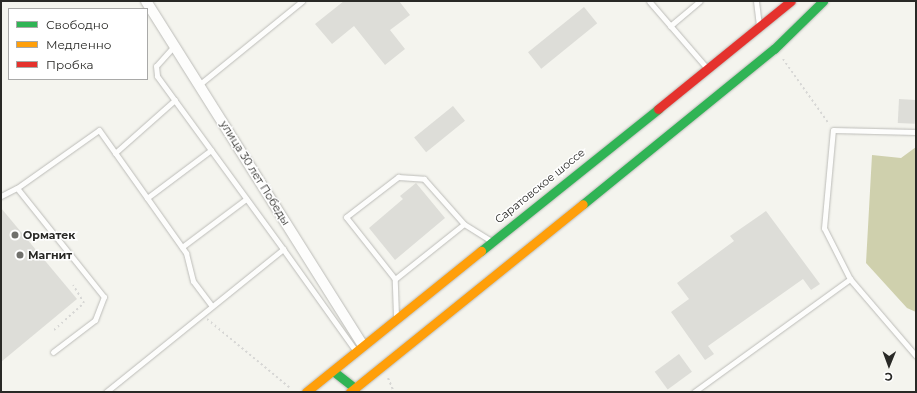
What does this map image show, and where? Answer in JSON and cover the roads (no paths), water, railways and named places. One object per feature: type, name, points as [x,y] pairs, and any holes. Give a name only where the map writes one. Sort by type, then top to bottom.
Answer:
[{"type":"main road","name":"Саратовское шоссе","points":[[306,392],[759,25],[781,5],[792,1]]},
{"type":"main road","points":[[332,371],[352,390],[774,49],[823,1]]},
{"type":"main road","points":[[332,371],[340,392]]},
{"type":"street","name":"улица 30 лет Победы","points":[[146,1],[200,84],[359,348]]},
{"type":"lane","points":[[200,84],[302,1]]},
{"type":"lane","points":[[649,1],[706,68]]},
{"type":"lane","points":[[670,26],[700,1]]},
{"type":"lane","points":[[756,1],[759,25]]},
{"type":"lane","points":[[175,45],[156,66],[157,76],[283,249],[359,348]]},
{"type":"lane","points":[[115,153],[175,100]]},
{"type":"lane","points":[[1,196],[17,188],[99,130],[182,247],[193,281],[211,305]]},
{"type":"lane","points":[[916,132],[832,130],[824,228],[850,279],[916,356]]},
{"type":"lane","points":[[147,198],[211,150]]},
{"type":"lane","points":[[396,318],[395,279],[346,217],[398,177],[424,179],[464,224],[491,241]]},
{"type":"lane","points":[[17,188],[104,297],[95,320],[53,352]]},
{"type":"lane","points":[[182,247],[246,199]]},
{"type":"lane","points":[[395,279],[464,224]]},
{"type":"lane","points":[[106,392],[200,313],[283,249]]},
{"type":"lane","points":[[694,392],[850,279]]},
{"type":"place","name":"Орматек","points":[[15,235]]},
{"type":"place","name":"Магнит","points":[[20,255]]}]
